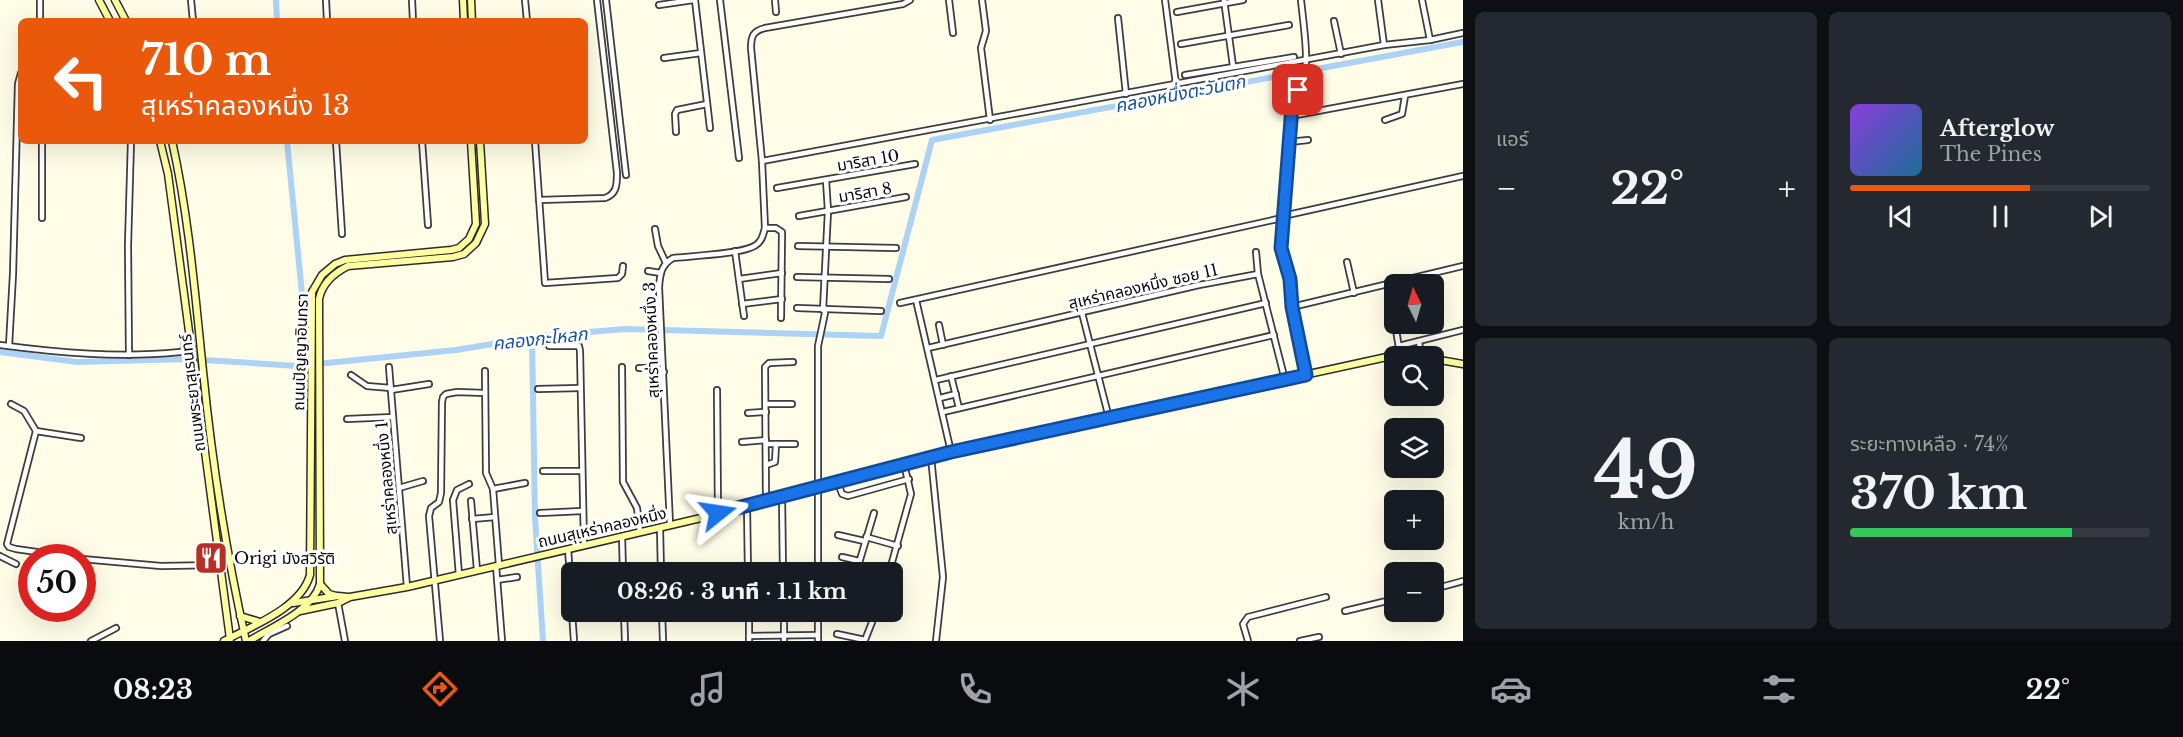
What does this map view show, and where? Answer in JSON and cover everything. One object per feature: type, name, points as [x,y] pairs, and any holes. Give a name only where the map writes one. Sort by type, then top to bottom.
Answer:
[{"type":"street","points":[[40,0],[40,18]]},
{"type":"street","points":[[99,0],[108,18]]},
{"type":"street","points":[[115,0],[124,18]]},
{"type":"street","points":[[192,0],[193,18]]},
{"type":"street","points":[[326,0],[327,18]]},
{"type":"street","points":[[412,0],[413,18]]},
{"type":"street","points":[[463,0],[464,18]]},
{"type":"street","points":[[471,0],[472,18]]},
{"type":"street","points":[[525,0],[527,18]]},
{"type":"street","points":[[539,200],[605,198],[611,196],[615,191],[617,173],[597,0]]},
{"type":"street","points":[[606,0],[626,175]]},
{"type":"street","points":[[659,5],[694,0],[710,128]]},
{"type":"street","points":[[720,0],[740,158]]},
{"type":"street","points":[[775,0],[776,12]]},
{"type":"street","points":[[782,318],[782,232],[776,228],[765,228],[762,161],[751,48],[753,33],[765,28],[903,4],[910,0]]},
{"type":"street","points":[[949,0],[953,33]]},
{"type":"street","points":[[982,0],[986,31],[981,48],[990,120]]},
{"type":"street","points":[[1165,0],[1176,84]]},
{"type":"street","points":[[1178,12],[1243,0]]},
{"type":"street","points":[[1302,0],[1304,75],[1301,87],[1293,94],[1281,248],[1290,279],[1292,307],[1306,375]]},
{"type":"street","points":[[1378,0],[1384,45]]},
{"type":"street","points":[[1422,0],[1430,40]]},
{"type":"street","points":[[1224,2],[1233,66]]},
{"type":"street","points":[[1118,18],[1126,94]]},
{"type":"street","points":[[1334,21],[1341,54]]},
{"type":"street","points":[[1181,44],[1289,25]]},
{"type":"street","points":[[762,161],[1305,62],[1384,45],[1430,40],[1463,33]]},
{"type":"street","points":[[664,58],[701,52]]},
{"type":"street","points":[[1185,75],[1294,57]]},
{"type":"street","points":[[9,346],[18,84]]},
{"type":"street","points":[[1291,116],[1463,84]]},
{"type":"street","points":[[1385,120],[1401,114],[1405,96]]},
{"type":"street","points":[[676,132],[676,110],[707,104]]},
{"type":"street","points":[[1289,142],[1308,140]]},
{"type":"street","points":[[42,144],[42,218]]},
{"type":"street","points":[[129,355],[128,245],[131,144]]},
{"type":"street","name":"ถนนพระยาสุเรนทร์","points":[[161,144],[168,174],[229,622],[226,640]]},
{"type":"street","name":"ถนนพระยาสุเรนทร์","points":[[172,144],[181,184],[216,477],[240,616],[248,641]]},
{"type":"street","points":[[336,144],[342,234]]},
{"type":"street","points":[[422,144],[428,225]]},
{"type":"street","name":"ถนนปัญญาอินทรา","points":[[226,640],[292,603],[307,585],[311,567],[312,292],[322,275],[335,264],[345,260],[366,256],[451,250],[459,248],[469,239],[476,224],[471,144]]},
{"type":"street","name":"ถนนปัญญาอินทรา","points":[[248,641],[298,612],[313,600],[320,584],[320,292],[340,270],[348,266],[453,257],[464,254],[476,243],[485,224],[480,144]]},
{"type":"street","points":[[535,144],[545,283],[618,278],[622,274],[623,266]]},
{"type":"street","name":"มาริสา 10","points":[[777,188],[915,164]]},
{"type":"street","points":[[900,303],[1463,176]]},
{"type":"street","points":[[818,562],[819,337],[825,313],[828,211],[826,180]]},
{"type":"street","name":"มาริสา 8","points":[[799,216],[906,197]]},
{"type":"street","name":"สุเหร่าคลองหนึ่ง 3","points":[[670,525],[661,332],[661,273],[666,263],[673,258],[735,251],[755,246],[760,241],[765,228]]},
{"type":"street","points":[[655,229],[658,246],[666,263]]},
{"type":"street","points":[[798,246],[896,248]]},
{"type":"street","points":[[735,251],[744,316]]},
{"type":"street","points":[[1256,252],[1258,274],[1285,380]]},
{"type":"street","points":[[1347,262],[1354,293]]},
{"type":"street","points":[[1292,307],[1463,266]]},
{"type":"street","points":[[648,271],[661,273]]},
{"type":"street","points":[[738,279],[782,273]]},
{"type":"street","name":"สุเหร่าคลองหนึ่ง ซอย 11","points":[[928,348],[1258,274]]},
{"type":"street","points":[[797,276],[889,279]]},
{"type":"street","points":[[742,304],[782,298]]},
{"type":"street","points":[[916,300],[951,452]]},
{"type":"street","points":[[936,380],[1266,303]]},
{"type":"street","points":[[797,308],[881,311]]},
{"type":"street","points":[[1082,313],[1109,418]]},
{"type":"street","points":[[939,325],[944,345]]},
{"type":"street","points":[[1397,334],[1399,346],[1463,330]]},
{"type":"street","points":[[943,412],[1274,335]]},
{"type":"street","points":[[0,345],[88,355],[129,355],[184,351],[185,341],[190,339]]},
{"type":"street","points":[[1419,340],[1420,346]]},
{"type":"street","points":[[549,346],[579,346],[584,545]]},
{"type":"street","name":"ถนนสุเหร่าคลองหนึ่ง","points":[[298,612],[350,597],[660,528],[951,452],[1384,358]]},
{"type":"street","points":[[1444,361],[1463,364]]},
{"type":"street","points":[[766,501],[766,364],[793,362]]},
{"type":"street","name":"สุเหร่าคลองหนึ่ง 1","points":[[389,367],[407,586]]},
{"type":"street","points":[[622,367],[623,482],[637,508],[640,532]]},
{"type":"street","points":[[639,368],[654,368],[664,372]]},
{"type":"street","points":[[485,371],[486,473],[493,489],[502,641]]},
{"type":"street","points":[[351,375],[367,386],[384,386],[391,389],[429,384]]},
{"type":"street","points":[[951,376],[959,408]]},
{"type":"street","points":[[538,389],[580,388]]},
{"type":"street","points":[[717,390],[718,513]]},
{"type":"street","points":[[440,641],[429,516],[431,508],[439,502],[441,493],[443,397],[446,394],[457,392],[485,393]]},
{"type":"street","points":[[940,398],[956,394]]},
{"type":"street","points":[[766,405],[792,404]]},
{"type":"street","points":[[11,405],[24,411],[36,431],[18,506],[7,539],[9,547],[18,549]]},
{"type":"street","points":[[748,413],[766,412]]},
{"type":"street","points":[[347,420],[393,417]]},
{"type":"street","points":[[36,431],[81,438]]},
{"type":"street","points":[[742,442],[795,444]]},
{"type":"street","points":[[766,465],[775,462],[776,444]]},
{"type":"street","points":[[931,457],[943,577],[936,641]]},
{"type":"street","points":[[893,562],[911,494],[904,464]]},
{"type":"street","points":[[543,471],[581,471]]},
{"type":"street","points":[[838,483],[842,494],[848,496],[909,479]]},
{"type":"street","points":[[399,488],[423,481]]},
{"type":"street","points":[[493,489],[525,483]]},
{"type":"street","points":[[459,574],[453,500],[457,490],[469,484]]},
{"type":"street","points":[[782,496],[783,562]]},
{"type":"street","points":[[471,501],[477,570]]},
{"type":"street","points":[[747,506],[748,562]]},
{"type":"street","points":[[540,513],[582,511]]},
{"type":"street","points":[[842,557],[859,561],[874,513]]},
{"type":"street","points":[[472,519],[495,517]]},
{"type":"street","points":[[660,528],[661,562]]},
{"type":"street","points":[[838,534],[898,546]]},
{"type":"street","points":[[622,536],[623,562]]},
{"type":"street","points":[[568,549],[569,562]]},
{"type":"street","points":[[0,556],[16,564]]},
{"type":"street","points":[[96,560],[151,565],[221,565]]},
{"type":"street","points":[[497,580],[517,577]]},
{"type":"street","points":[[1444,587],[1463,582]]},
{"type":"street","points":[[320,584],[338,600],[345,641]]},
{"type":"street","points":[[1248,641],[1243,624],[1248,617],[1326,597]]},
{"type":"street","name":"ถนนสุเหร่าคลองหนึ่ง","points":[[292,603],[338,600]]},
{"type":"street","points":[[1345,611],[1384,601]]},
{"type":"street","points":[[292,603],[292,607],[298,612]]},
{"type":"street","points":[[240,616],[261,622]]},
{"type":"street","points":[[573,622],[574,641]]},
{"type":"street","points":[[624,622],[625,641]]},
{"type":"street","points":[[662,622],[663,641]]},
{"type":"street","points":[[748,622],[749,638],[818,638],[818,622]]},
{"type":"street","points":[[784,622],[784,638]]},
{"type":"street","points":[[837,634],[865,640],[872,622]]},
{"type":"street","points":[[263,641],[270,634],[287,626]]},
{"type":"street","points":[[91,641],[116,628]]},
{"type":"street","points":[[1300,641],[1319,637]]},
{"type":"waterway","points":[[276,0],[277,18]]},
{"type":"waterway","name":"คลองกะโหลก","points":[[0,352],[77,362],[188,359],[297,366],[456,350],[541,336],[625,329],[881,336],[932,140],[1463,42]]},
{"type":"waterway","points":[[287,144],[307,365]]},
{"type":"waterway","points":[[532,337],[535,518],[543,641]]},
{"type":"place","name":"Origi มังสวิรัติ","points":[[211,558]]},
{"type":"route","points":[[718,513],[951,452],[1306,375],[1292,307],[1290,279],[1284,266],[1281,248],[1293,94],[1298,90]]},
{"type":"water label","name":"คลองหนึ่งตะวันตก","points":[[1180,94]]}]
